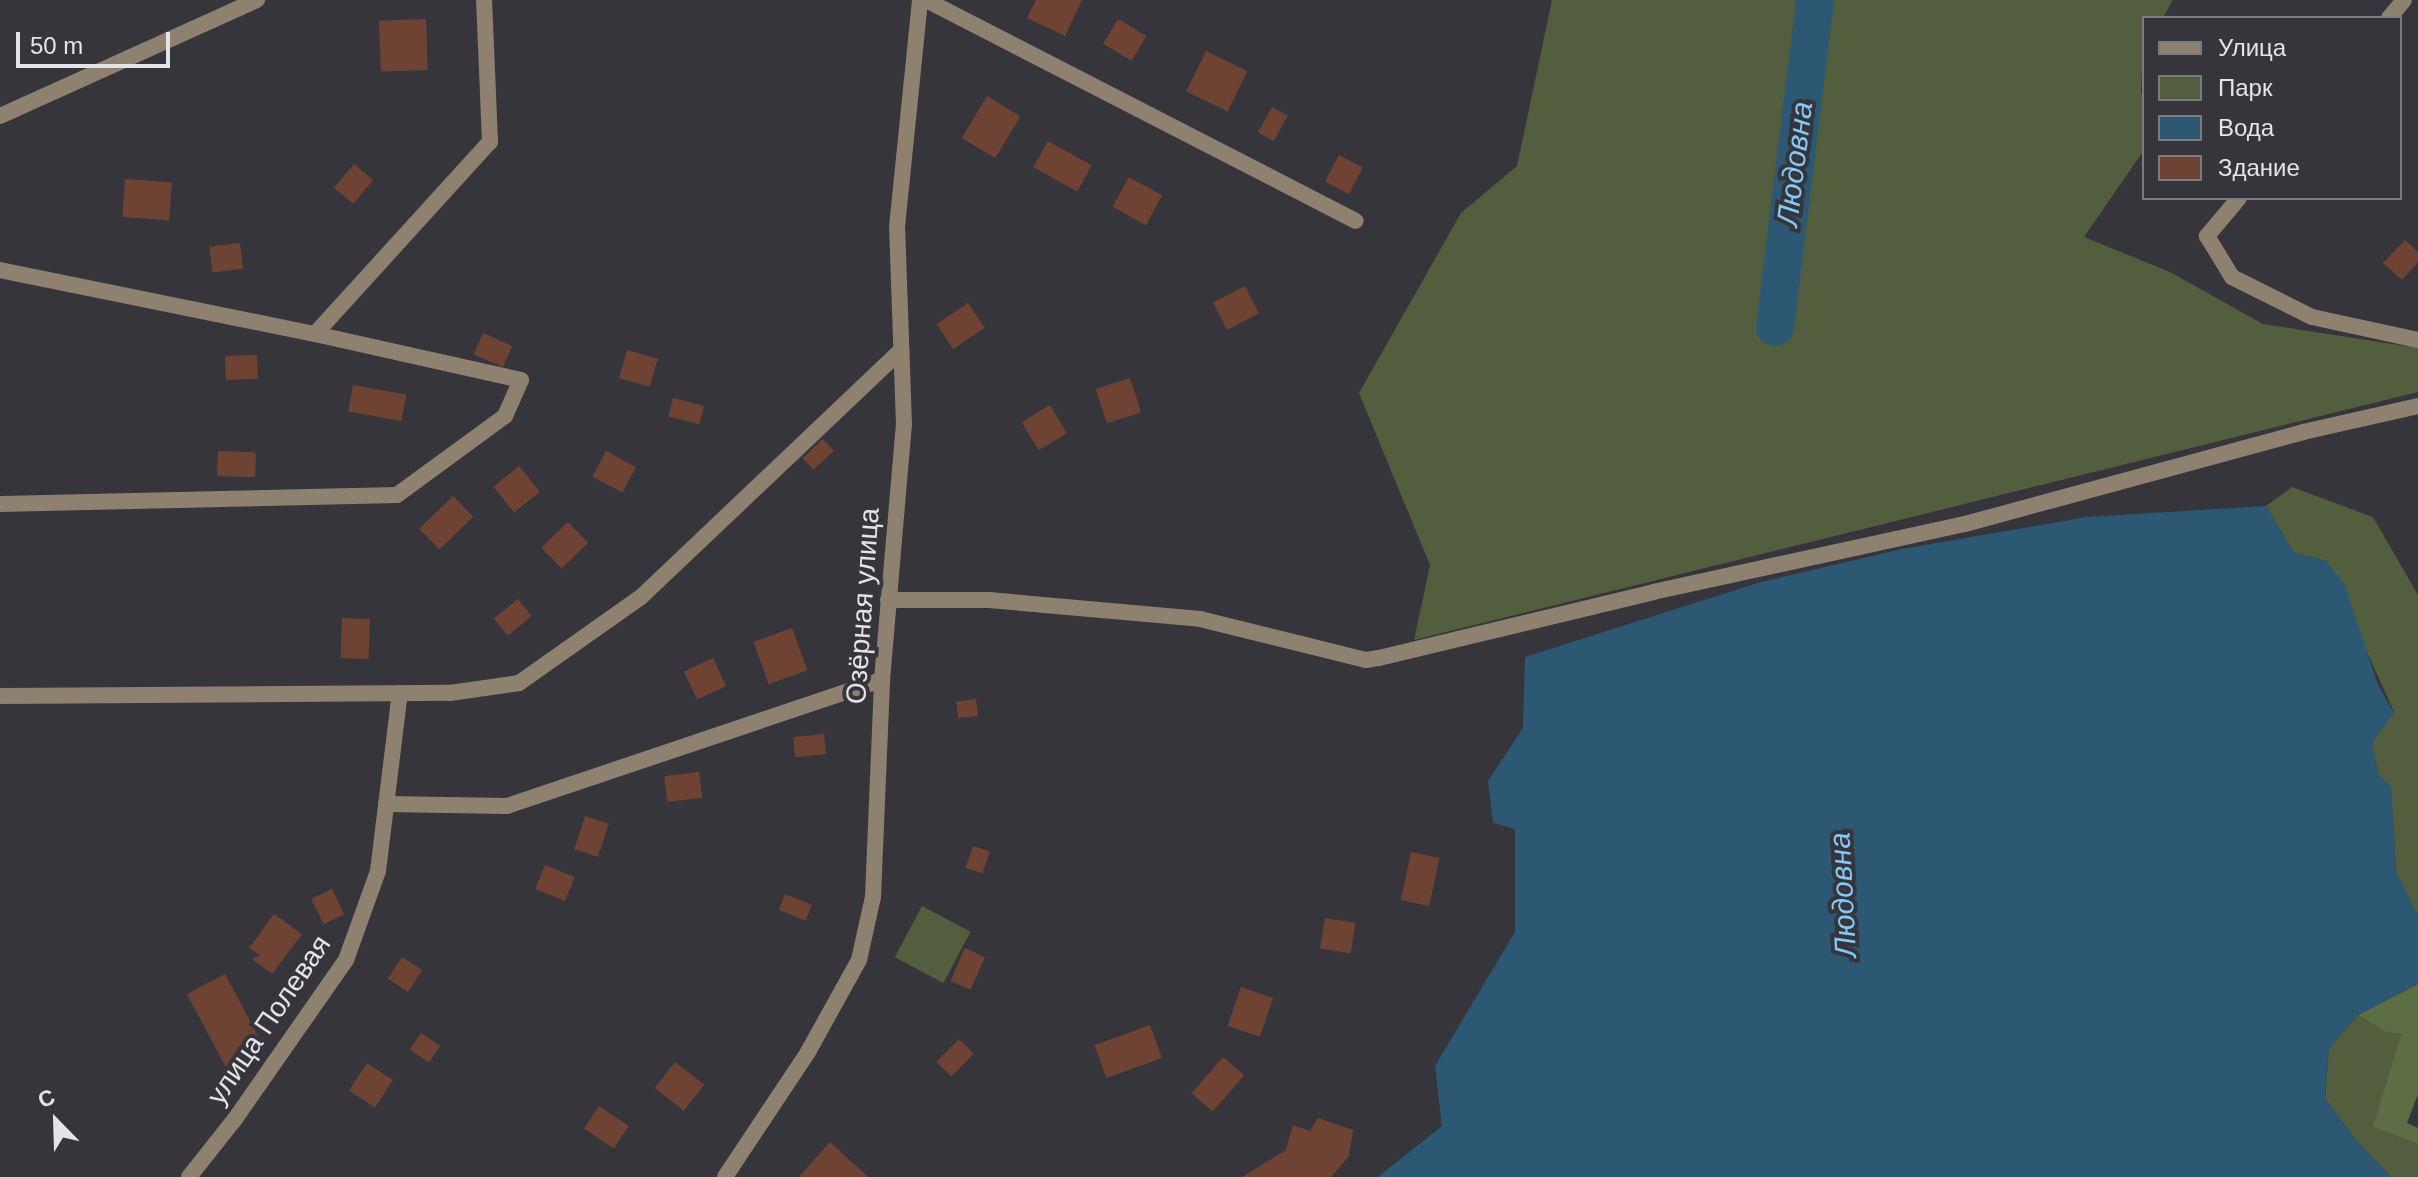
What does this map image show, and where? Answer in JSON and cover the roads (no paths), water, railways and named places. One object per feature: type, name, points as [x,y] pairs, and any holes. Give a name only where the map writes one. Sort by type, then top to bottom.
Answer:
[{"type":"street","points":[[0,116],[257,0]]},
{"type":"street","points":[[315,334],[490,142],[484,0]]},
{"type":"street","name":"Озёрная улица","points":[[725,1177],[808,1052],[859,960],[873,897],[882,680],[904,425],[897,227],[920,0]]},
{"type":"street","points":[[926,0],[1356,221]]},
{"type":"street","points":[[2391,16],[2404,0]]},
{"type":"street","points":[[2237,200],[2207,236],[2232,277],[2312,317],[2418,340]]},
{"type":"street","points":[[0,270],[315,334],[521,380],[505,416],[397,495],[0,504]]},
{"type":"street","points":[[0,696],[450,693],[519,683],[641,597],[901,350]]},
{"type":"street","points":[[888,600],[989,600],[1200,619],[1366,660],[1653,592],[1965,524],[2303,432],[2418,406]]},
{"type":"street","points":[[386,804],[507,806],[882,680]]},
{"type":"street","name":"улица Полевая","points":[[189,1177],[235,1119],[346,960],[378,871],[400,693]]},
{"type":"water","points":[[2266,506],[2294,553],[2326,561],[2344,583],[2378,685],[2394,713],[2372,742],[2378,774],[2391,787],[2396,872],[2418,916],[2418,984],[2358,1015],[2329,1048],[2325,1098],[2354,1138],[2391,1177],[1378,1177],[1442,1126],[1435,1066],[1515,932],[1515,829],[1493,823],[1488,781],[1523,728],[1525,657],[1761,582],[1902,549],[2087,517]]},
{"type":"waterway","name":"Людовна","points":[[1775,327],[1815,0]]}]
